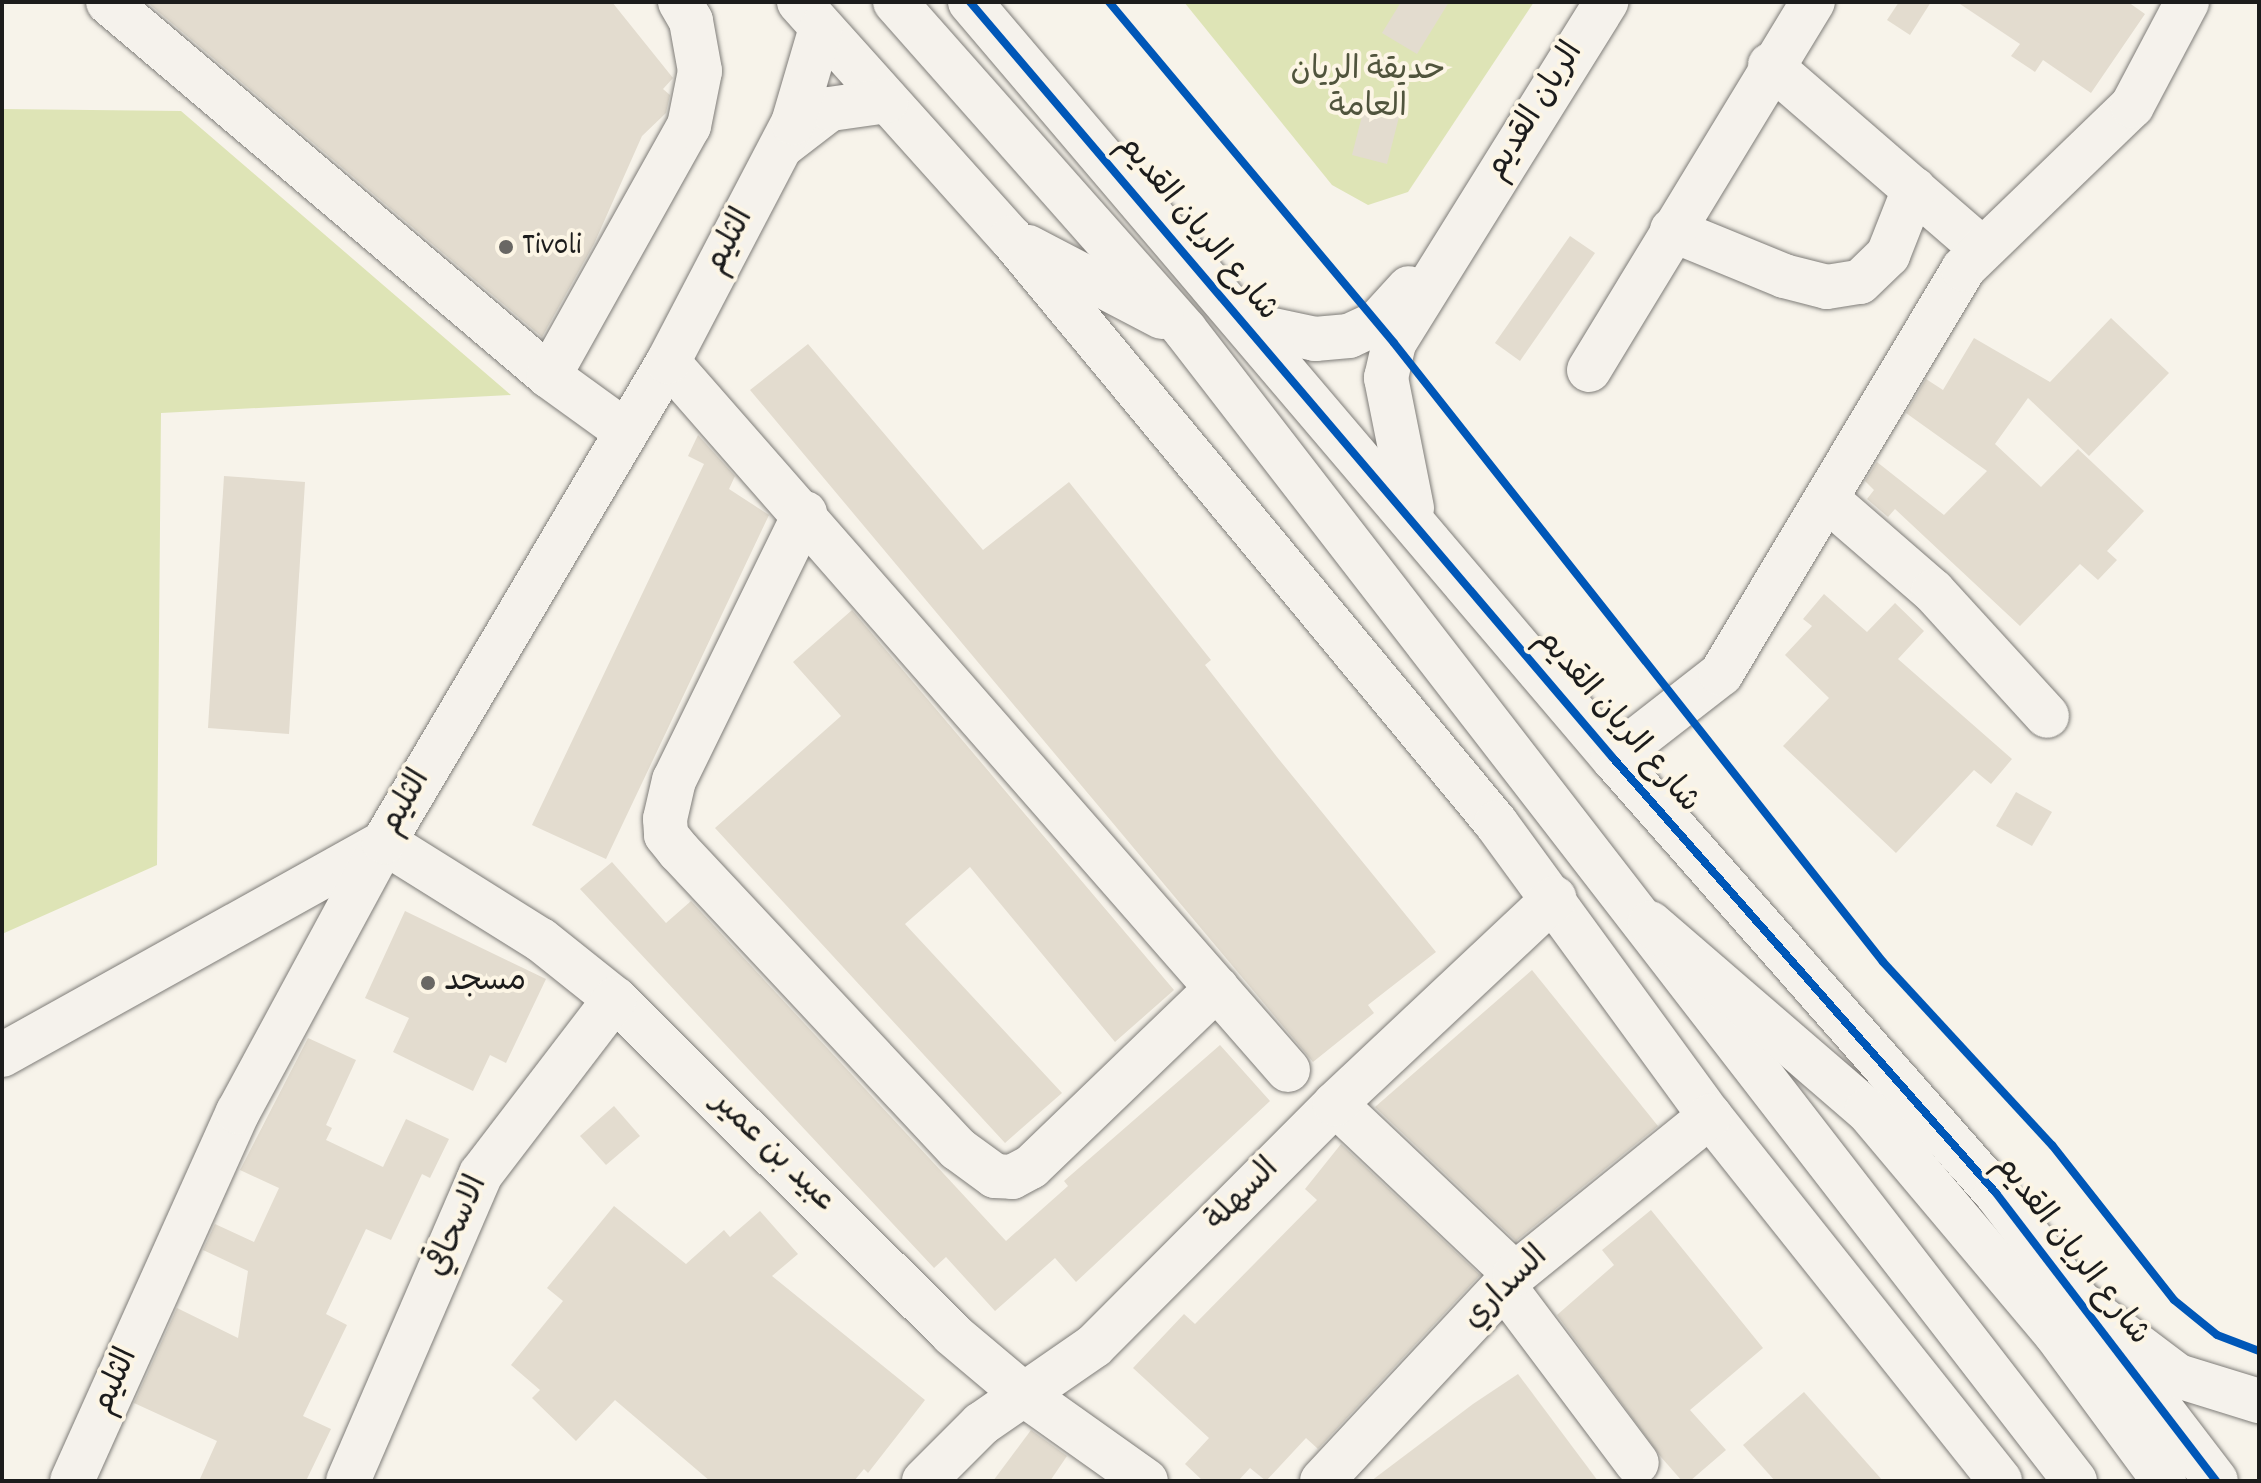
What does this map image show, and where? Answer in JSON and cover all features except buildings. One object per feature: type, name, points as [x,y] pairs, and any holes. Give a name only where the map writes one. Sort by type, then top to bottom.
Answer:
[{"type":"street","points":[[108,2],[549,376],[625,431]]},
{"type":"street","points":[[549,376],[689,126],[700,71],[691,21],[680,2]]},
{"type":"street","points":[[895,2],[1185,330],[1650,923],[2075,1481]]},
{"type":"street","name":"شارع الريان القديم","points":[[970,2],[1417,522],[1613,758],[1900,1081],[2085,1306],[2216,1481]]},
{"type":"street","name":"الريان القديم","points":[[1245,324],[1315,339],[1349,336],[1390,311],[1466,222],[1606,2]]},
{"type":"street","points":[[1589,370],[1770,65],[1813,2]]},
{"type":"street","points":[[1613,758],[1721,674],[1829,501],[1947,293],[1981,248],[2132,106],[2187,2]]},
{"type":"street","points":[[810,15],[1011,238],[1554,898],[1710,1116],[2000,1481]]},
{"type":"street","name":"الثليم","points":[[72,1481],[238,1112],[384,842],[668,362],[781,146],[809,81],[810,15]]},
{"type":"street","points":[[1770,65],[1981,248]]},
{"type":"street","name":"الثليم","points":[[781,146],[830,109],[886,101]]},
{"type":"street","points":[[1672,230],[1731,258],[1827,287],[1860,282],[1888,255],[1914,189]]},
{"type":"street","name":"الريان القديم","points":[[1417,522],[1391,427],[1389,358],[1449,263],[1466,222]]},
{"type":"street","points":[[1011,238],[1185,330]]},
{"type":"street","points":[[1888,255],[1947,293]]},
{"type":"street","points":[[668,362],[805,513],[1288,1070]]},
{"type":"street","points":[[1829,501],[1933,591],[2047,716]]},
{"type":"street","points":[[805,513],[674,780],[665,819],[666,835],[679,851],[958,1149],[995,1176],[1012,1177],[1031,1167],[1217,988]]},
{"type":"street","points":[[2,1055],[384,842]]},
{"type":"street","name":"عبيد بن عمير","points":[[384,842],[541,940],[615,999],[952,1334],[1022,1393],[1146,1481]]},
{"type":"street","name":"السهلة","points":[[924,1481],[1022,1393],[1094,1346],[1335,1104],[1554,898]]},
{"type":"street","points":[[1650,923],[1867,1110],[2055,1333],[2164,1481]]},
{"type":"street","name":"الاسحاقي","points":[[348,1481],[481,1174],[615,999]]},
{"type":"street","points":[[1335,1104],[1509,1280],[1637,1463]]},
{"type":"street","name":"السداري","points":[[1322,1481],[1509,1280],[1710,1116]]},
{"type":"street","points":[[2085,1306],[2178,1376],[2259,1401]]},
{"type":"street","points":[[1890,1340],[1991,1374]]},
{"type":"green space","name":"حديقة الريان العامة","points":[[1184,2],[1534,2],[1408,192],[1368,205],[1332,185]]},
{"type":"green space","points":[[2,109],[181,111],[511,395],[161,413],[157,865],[2,934]]},
{"type":"cycle path","points":[[970,2],[1613,758],[1996,1193],[2216,1481]]},
{"type":"cycle path","points":[[1109,2],[1394,343],[1883,962],[2052,1145],[2174,1300],[2217,1335],[2259,1351]]},
{"type":"place","name":"Tivoli","points":[[506,247]]},
{"type":"place","name":"مسجد","points":[[428,983]]}]
